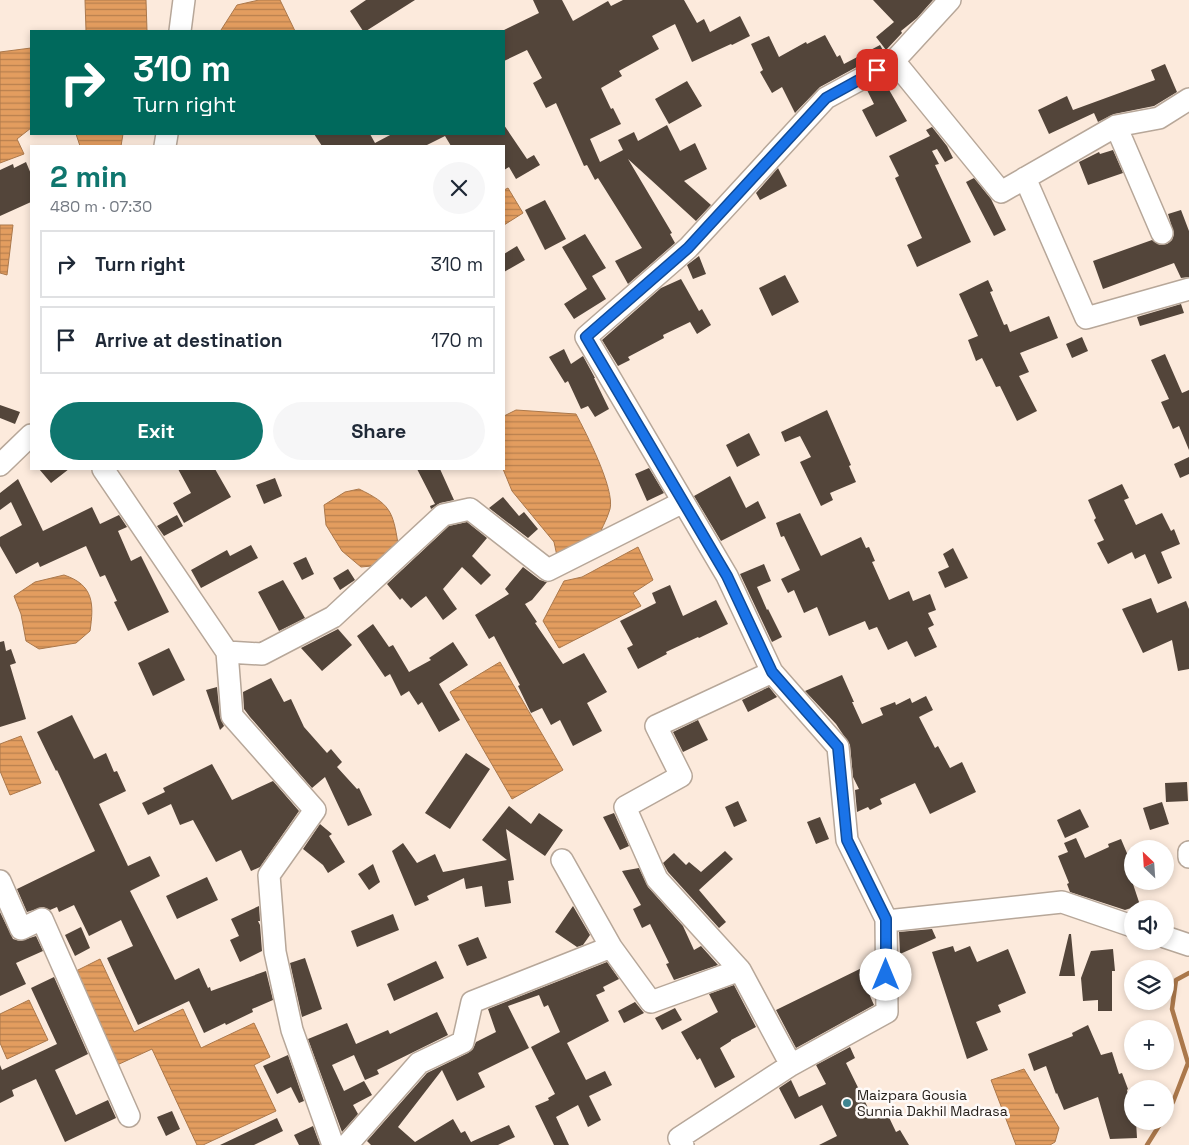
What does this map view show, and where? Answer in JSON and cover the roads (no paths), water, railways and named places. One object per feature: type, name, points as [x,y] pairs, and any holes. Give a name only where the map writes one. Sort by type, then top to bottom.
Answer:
[{"type":"street","points":[[180,30],[184,0]]},
{"type":"street","points":[[683,1145],[679,1138],[791,1065],[886,1012],[886,919],[847,840],[838,747],[772,672],[727,576],[586,337],[688,248],[826,98],[894,61],[950,0]]},
{"type":"street","points":[[894,61],[1001,192],[1116,126],[1159,118],[1189,99]]},
{"type":"street","points":[[1116,126],[1162,233]]},
{"type":"street","points":[[1025,178],[1086,318],[1189,289]]},
{"type":"street","points":[[0,465],[30,436]]},
{"type":"street","points":[[104,470],[228,652],[232,716],[315,810],[269,875],[275,952],[292,1030],[333,1145]]},
{"type":"street","points":[[228,652],[262,654],[333,617],[442,515],[470,509],[548,570],[683,502]]},
{"type":"street","points":[[772,672],[656,726],[681,776],[626,807],[657,879],[740,970],[791,1065]]},
{"type":"street","points":[[1189,852],[1189,857]]},
{"type":"street","points":[[562,860],[611,947],[652,1002],[740,970]]},
{"type":"street","points":[[0,881],[21,929],[42,919],[129,1116]]},
{"type":"street","points":[[886,919],[887,921],[1062,902],[1124,923]]},
{"type":"street","points":[[1174,940],[1189,945]]},
{"type":"street","points":[[347,1145],[419,1064],[463,1042],[472,1002],[611,947]]},
{"type":"waterway","points":[[1174,1099],[1188,1063],[1172,1009],[1176,980],[1189,973]]},
{"type":"waterway","points":[[1147,1145],[1156,1130]]},
{"type":"place","name":"Maizpara Gousia Sunnia Dakhil Madrasa","points":[[847,1103]]}]
